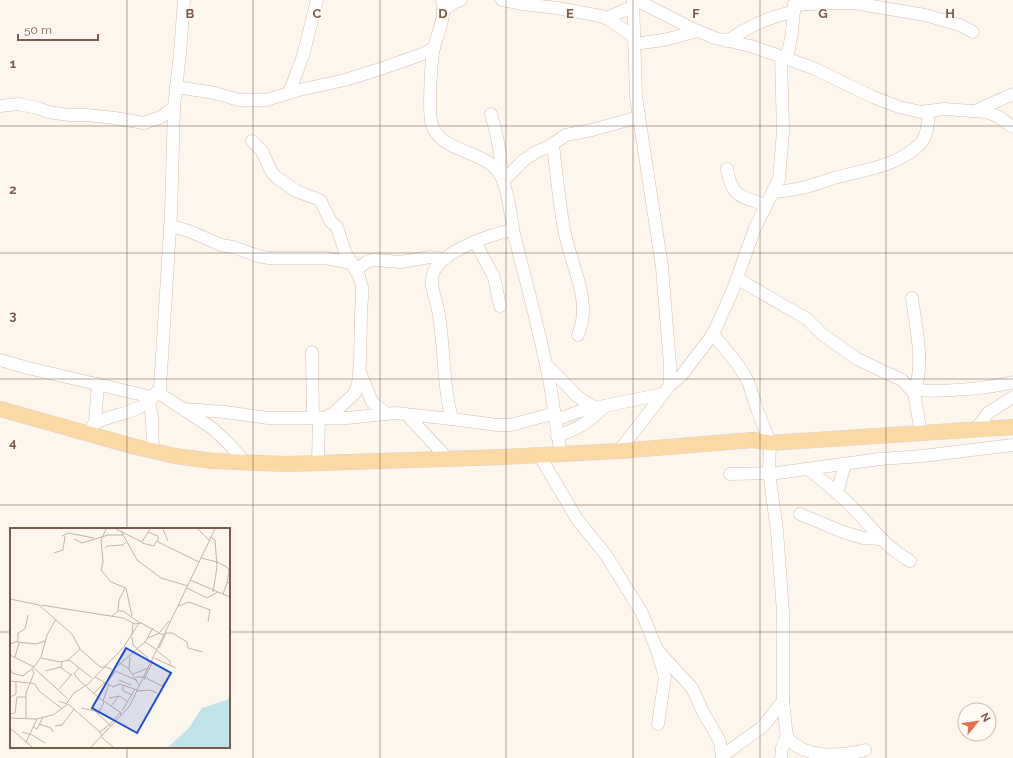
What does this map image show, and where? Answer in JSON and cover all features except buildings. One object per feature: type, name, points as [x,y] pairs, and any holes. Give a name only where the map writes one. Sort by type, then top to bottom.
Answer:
[{"type":"main road","points":[[0,409],[92,429],[153,451],[175,456],[213,461],[287,464],[539,456],[753,440],[770,443],[1013,427]]},
{"type":"street","points":[[92,429],[110,417],[140,407],[160,388],[162,379],[171,226],[174,107],[184,0]]},
{"type":"street","points":[[289,93],[303,56],[317,0]]},
{"type":"street","points":[[461,0],[443,5],[438,36],[434,48],[430,117],[437,134],[445,142],[477,156],[496,170],[502,179],[546,364],[556,416],[557,436],[561,454]]},
{"type":"street","points":[[502,0],[601,16],[606,18],[634,40],[664,40],[698,31]]},
{"type":"street","points":[[652,0],[661,12]]},
{"type":"street","points":[[606,18],[634,2]]},
{"type":"street","points":[[634,2],[661,12],[715,38],[751,46],[813,68],[873,97],[899,107],[921,112],[944,109],[987,112],[999,117],[1013,128]]},
{"type":"street","points":[[634,2],[636,97],[662,267],[670,365],[666,389]]},
{"type":"street","points":[[727,41],[740,32],[794,6],[846,3],[887,8],[947,21],[960,25],[972,32]]},
{"type":"street","points":[[619,451],[666,389],[682,376],[713,334],[738,279],[755,228],[779,179],[783,131],[784,58],[790,45],[793,30],[794,6]]},
{"type":"street","points":[[176,87],[215,93],[238,100],[266,100],[344,80],[415,57],[434,48]]},
{"type":"street","points":[[975,111],[1013,94]]},
{"type":"street","points":[[0,106],[18,104],[38,108],[48,112],[115,118],[144,123],[161,117],[174,107]]},
{"type":"street","points":[[772,192],[803,188],[835,178],[870,170],[899,159],[912,151],[922,142],[927,132],[929,111]]},
{"type":"street","points":[[490,114],[500,150],[502,179]]},
{"type":"street","points":[[502,179],[530,156],[553,144],[566,135],[592,130],[639,117]]},
{"type":"street","points":[[252,141],[262,151],[271,171],[276,177],[296,191],[320,200],[331,222],[337,227],[345,252],[354,266],[362,287],[360,370],[358,384],[355,393],[336,412],[320,417]]},
{"type":"street","points":[[553,144],[564,230],[584,307],[583,318],[578,336]]},
{"type":"street","points":[[727,169],[731,183],[740,196],[765,206]]},
{"type":"street","points":[[171,226],[189,230],[221,245],[233,247],[258,256],[269,258],[325,258],[354,266],[375,260],[402,262],[430,258],[445,259]]},
{"type":"street","points":[[452,419],[447,400],[443,345],[438,309],[432,283],[433,272],[439,264],[450,255],[475,242],[513,230]]},
{"type":"street","points":[[475,242],[494,277],[500,306]]},
{"type":"street","points":[[738,279],[807,319],[822,334],[857,359],[902,380],[914,391],[979,387],[1013,382]]},
{"type":"street","points":[[912,298],[919,345],[918,376],[914,391],[921,433]]},
{"type":"street","points":[[713,334],[738,365],[748,381],[770,443],[769,472],[783,612],[783,701],[787,735],[790,743],[810,758],[841,756],[865,750]]},
{"type":"street","points":[[312,352],[320,417],[318,463]]},
{"type":"street","points":[[0,360],[28,368],[153,396],[184,409],[212,428],[246,462]]},
{"type":"street","points":[[546,364],[578,397],[600,407]]},
{"type":"street","points":[[360,370],[372,402],[387,414]]},
{"type":"street","points":[[92,429],[98,384]]},
{"type":"street","points":[[184,409],[225,412],[268,418],[347,418],[395,413],[497,425],[511,425],[600,407],[666,389]]},
{"type":"street","points":[[153,396],[153,451]]},
{"type":"street","points":[[976,429],[988,414],[1013,397]]},
{"type":"street","points":[[557,436],[577,429],[584,424],[600,407]]},
{"type":"street","points":[[407,415],[448,459]]},
{"type":"street","points":[[730,474],[807,469],[1013,445]]},
{"type":"street","points":[[539,456],[577,519],[606,555],[642,613],[657,650],[665,677],[658,724]]},
{"type":"street","points":[[837,493],[845,464]]},
{"type":"street","points":[[807,469],[851,506],[897,554],[910,561]]},
{"type":"street","points":[[800,514],[843,532],[863,538],[881,539]]},
{"type":"street","points":[[657,650],[692,688],[704,714],[720,742],[722,757]]},
{"type":"street","points":[[722,757],[739,742],[761,728],[770,719],[783,701]]},
{"type":"street","points":[[781,758],[782,748],[787,735]]}]
